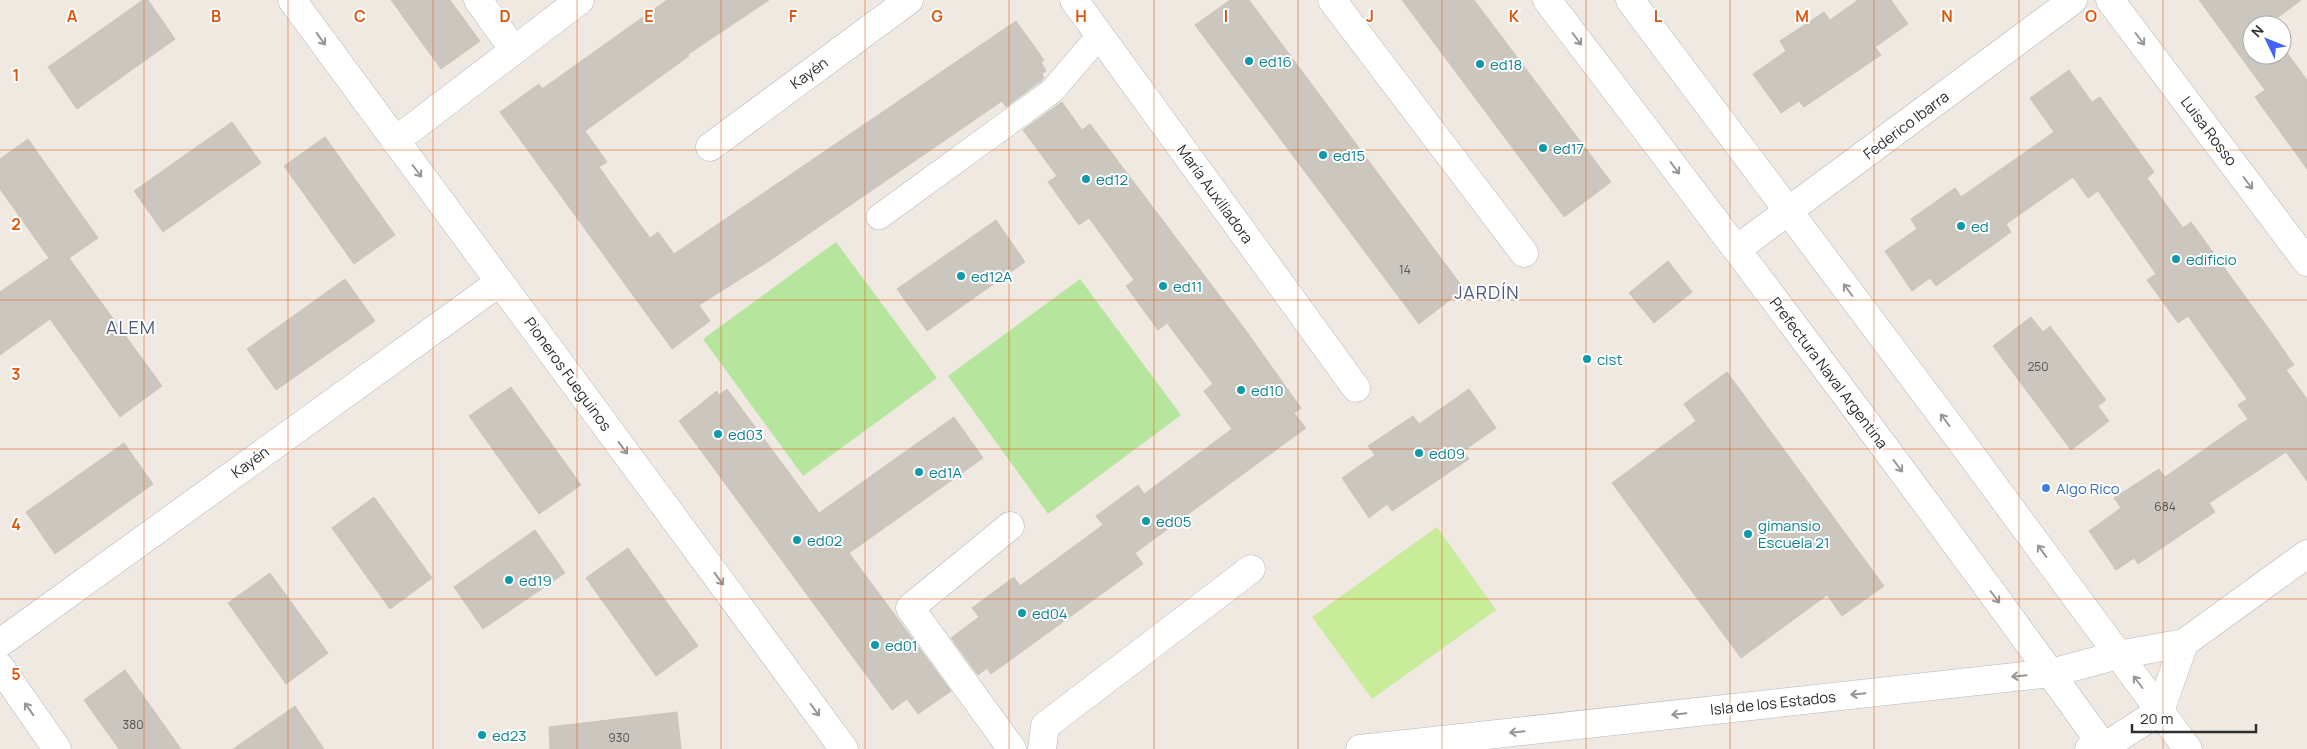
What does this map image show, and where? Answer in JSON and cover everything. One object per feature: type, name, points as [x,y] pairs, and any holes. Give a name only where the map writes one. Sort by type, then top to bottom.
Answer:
[{"type":"street","name":"Pioneros Fueguinos","points":[[292,0],[844,749]]},
{"type":"street","points":[[478,0],[514,50]]},
{"type":"street","points":[[395,141],[580,0]]},
{"type":"street","name":"Kayén","points":[[710,147],[909,0]]},
{"type":"street","name":"María Auxiliadora","points":[[1074,0],[1356,388]]},
{"type":"street","points":[[1332,0],[1524,253]]},
{"type":"street","name":"Prefectura Naval Argentina","points":[[1547,0],[1737,249],[2051,673],[2099,748]]},
{"type":"street","points":[[1630,0],[1790,212],[2188,749]]},
{"type":"street","name":"Federico Ibarra","points":[[1737,249],[1790,212],[2073,0]]},
{"type":"street","name":"Luisa Rosso","points":[[2110,0],[2307,262]]},
{"type":"street","name":"Kayén","points":[[0,642],[500,282]]},
{"type":"street","points":[[1010,526],[910,608],[1012,749]]},
{"type":"street","name":"Isla de los Estados","points":[[1360,749],[2051,673],[2118,655],[2184,643],[2307,554]]},
{"type":"street","points":[[1042,749],[1045,726],[1251,569]]},
{"type":"street","points":[[2099,748],[2160,711],[2184,643]]},
{"type":"street","points":[[0,668],[57,749]]},
{"type":"lane","points":[[879,217],[1052,91],[1100,35]]},
{"type":"green space","points":[[836,242],[937,378],[803,476],[703,339]]},
{"type":"green space","points":[[1080,279],[1181,415],[1048,514],[948,376]]},
{"type":"green space","points":[[1437,527],[1496,610],[1372,699],[1312,617]]},
{"type":"building","points":[[143,0],[148,0],[175,39],[77,109],[48,67]]},
{"type":"building","points":[[391,0],[450,0],[480,41],[441,69]]},
{"type":"building","points":[[667,0],[769,0],[687,55],[689,56],[585,131],[607,162],[599,167],[650,238],[658,232],[674,254],[1016,21],[1044,60],[1041,62],[1046,71],[1042,74],[1044,78],[1042,80],[1006,107],[1002,101],[769,261],[699,305],[710,321],[672,349],[500,112],[539,84],[542,89]]},
{"type":"building","points":[[1230,0],[1249,0],[1464,289],[1419,324],[1195,25]]},
{"type":"building","points":[[1402,0],[1474,0],[1611,182],[1564,217]]},
{"type":"building","points":[[1858,0],[1891,0],[1908,24],[1875,47],[1881,55],[1804,107],[1799,101],[1781,113],[1753,74],[1786,51],[1780,41],[1824,12],[1830,20]]},
{"type":"building","points":[[2199,0],[2301,0],[2281,15],[2242,15],[2242,59]]},
{"type":"building","points":[[2292,60],[2307,80],[2307,169],[2255,97],[2265,90],[2247,65],[2292,65]]},
{"type":"building","points":[[2069,70],[2092,102],[2100,97],[2154,172],[2147,178],[2183,228],[2191,222],[2274,336],[2294,365],[2286,370],[2307,399],[2307,481],[2286,452],[2209,503],[2215,512],[2138,564],[2134,558],[2116,570],[2089,531],[2121,508],[2114,498],[2159,469],[2165,477],[2248,419],[2238,405],[2247,399],[2188,316],[2178,323],[2147,280],[2156,274],[2098,191],[2088,198],[2073,177],[2006,224],[2011,232],[1936,286],[1930,278],[1912,291],[1885,251],[1917,229],[1911,219],[1955,188],[1961,197],[2054,132],[2030,98]]},
{"type":"building","points":[[1062,102],[1082,130],[1090,124],[1244,328],[1301,408],[1294,413],[1306,428],[1135,553],[1143,564],[991,674],[987,668],[978,675],[951,638],[979,617],[972,608],[1014,577],[1020,586],[1103,525],[1096,516],[1138,485],[1144,494],[1232,429],[1204,391],[1213,384],[1167,323],[1158,330],[1126,286],[1134,280],[1089,218],[1079,225],[1048,182],[1057,176],[1023,130]]},
{"type":"building","points":[[232,122],[261,163],[163,232],[134,191]]},
{"type":"building","points":[[325,137],[395,235],[354,264],[284,166]]},
{"type":"building","points":[[28,139],[98,238],[69,258],[162,386],[120,417],[50,319],[0,355],[0,292],[49,258],[0,189],[0,159]]},
{"type":"building","name":"ed12A","points":[[996,220],[1025,262],[927,331],[897,289]]},
{"type":"building","points":[[1668,261],[1692,292],[1654,323],[1629,293]]},
{"type":"building","points":[[345,279],[375,321],[276,390],[247,349]]},
{"type":"building","points":[[2031,317],[2043,332],[2050,326],[2106,400],[2098,406],[2109,421],[2071,450],[1993,346]]},
{"type":"building","name":"gimansio Escuela 21","points":[[1727,372],[1884,586],[1842,616],[1827,595],[1741,658],[1612,483],[1696,421],[1684,404]]},
{"type":"building","points":[[511,387],[581,485],[539,514],[469,416]]},
{"type":"building","points":[[727,389],[819,513],[954,417],[983,458],[849,553],[951,691],[918,714],[907,699],[892,710],[679,421],[717,391],[719,395]]},
{"type":"building","name":"ed09","points":[[1469,389],[1496,428],[1463,451],[1469,459],[1392,511],[1387,504],[1369,518],[1342,478],[1375,455],[1368,446],[1413,416],[1419,424]]},
{"type":"building","points":[[124,443],[153,484],[55,554],[26,512]]},
{"type":"building","points":[[374,497],[432,578],[390,609],[332,528]]},
{"type":"building","name":"ed19","points":[[535,530],[565,573],[483,629],[454,587]]},
{"type":"building","points":[[628,548],[698,646],[656,676],[586,578]]},
{"type":"building","points":[[270,573],[328,653],[286,684],[228,603]]},
{"type":"building","points":[[125,670],[181,749],[119,749],[84,700]]},
{"type":"building","points":[[295,706],[324,749],[233,749]]},
{"type":"building","points":[[677,712],[681,749],[550,749],[549,727]]},
{"type":"place","name":"ed16","points":[[1249,61]]},
{"type":"place","name":"ed18","points":[[1480,64]]},
{"type":"place","name":"ed17","points":[[1543,148]]},
{"type":"place","name":"ed15","points":[[1323,155]]},
{"type":"place","name":"ed12","points":[[1086,179]]},
{"type":"place","name":"ed","points":[[1961,226]]},
{"type":"place","name":"edificio","points":[[2176,259]]},
{"type":"place","name":"ed12A","points":[[961,276]]},
{"type":"place","name":"ed11","points":[[1163,286]]},
{"type":"place","name":"cist","points":[[1587,359]]},
{"type":"place","name":"ed10","points":[[1241,390]]},
{"type":"place","name":"ed03","points":[[718,434]]},
{"type":"place","name":"ed09","points":[[1419,453]]},
{"type":"place","name":"ed1A","points":[[919,472]]},
{"type":"place","name":"Algo Rico","points":[[2046,488]]},
{"type":"place","name":"ed05","points":[[1146,521]]},
{"type":"place","name":"gimansio Escuela 21","points":[[1748,534]]},
{"type":"place","name":"ed02","points":[[797,540]]},
{"type":"place","name":"ed19","points":[[509,580]]},
{"type":"place","name":"ed04","points":[[1022,613]]},
{"type":"place","name":"ed01","points":[[875,645]]},
{"type":"place","name":"ed23","points":[[482,735]]},
{"type":"district","name":"JARDÍN","points":[[1487,292]]},
{"type":"district","name":"ALEM","points":[[131,327]]}]
